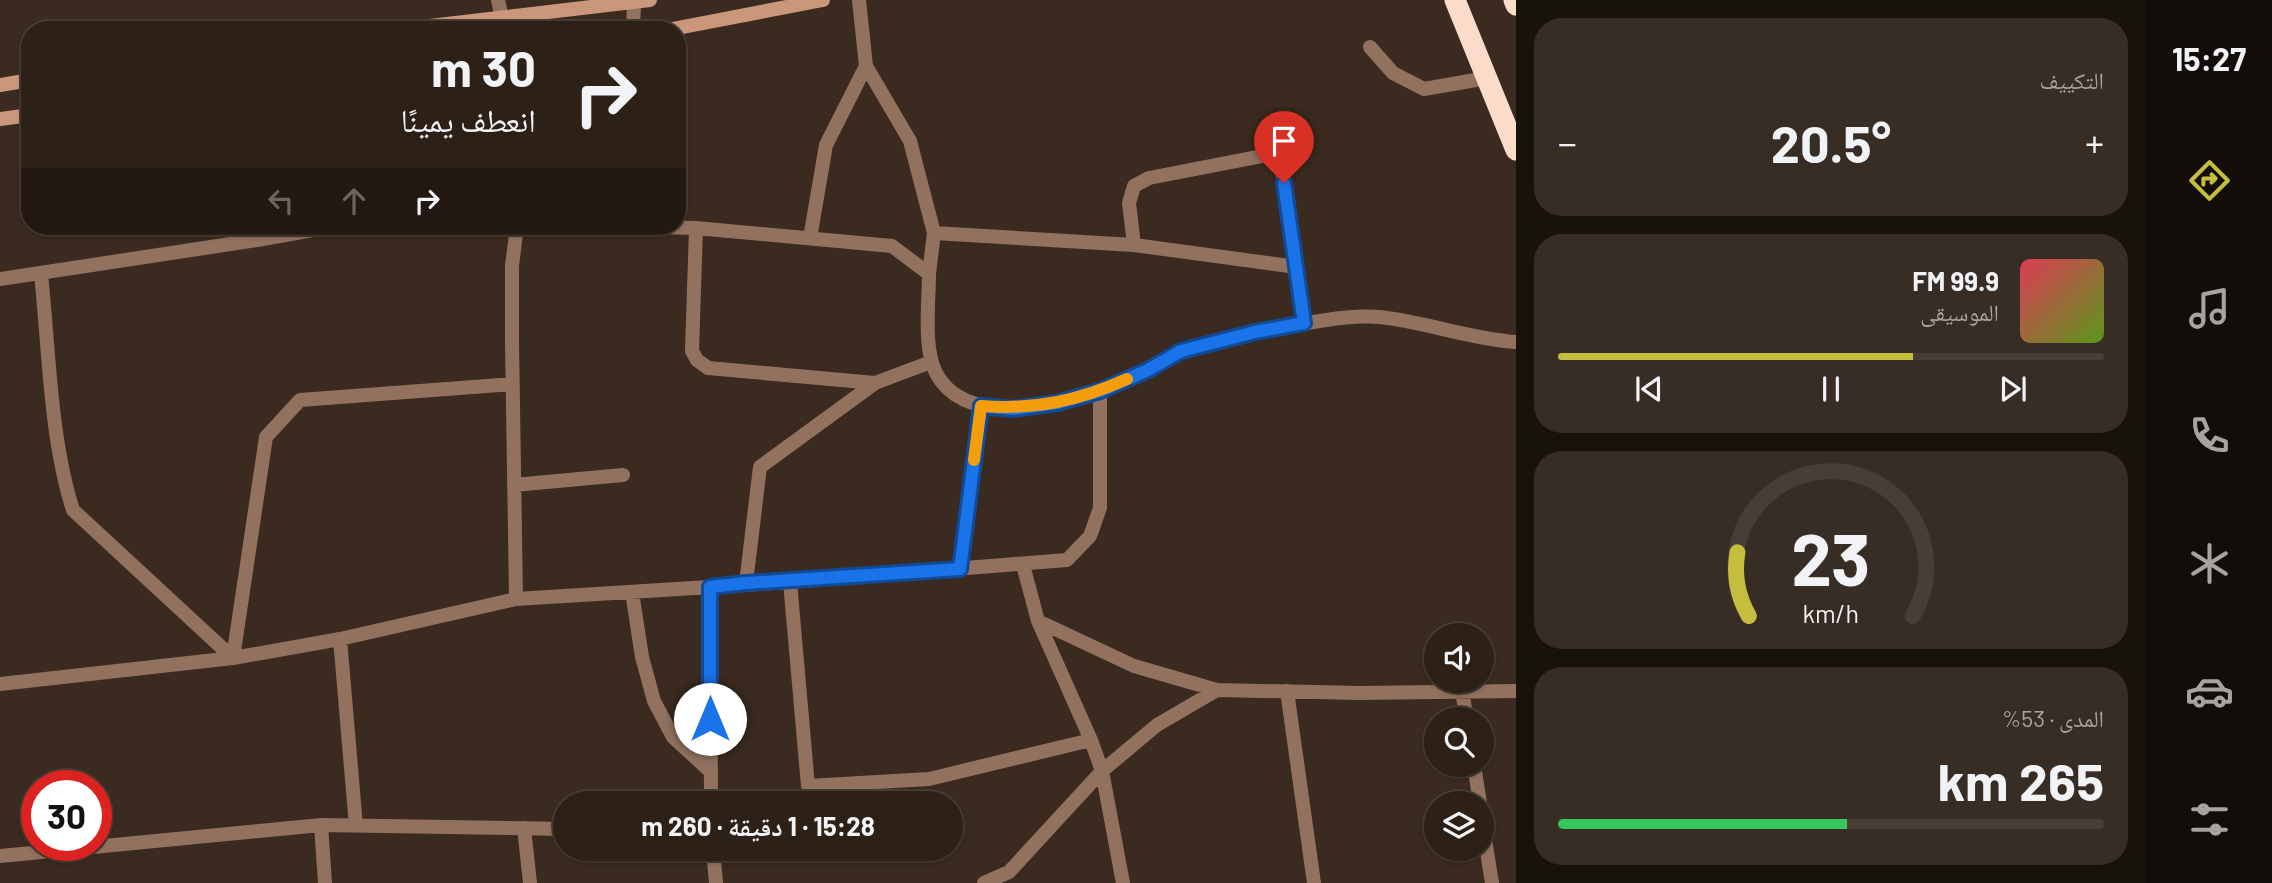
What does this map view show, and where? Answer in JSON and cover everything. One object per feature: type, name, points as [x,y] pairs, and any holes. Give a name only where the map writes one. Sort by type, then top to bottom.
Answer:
[{"type":"highway","points":[[1455,0],[1516,150]]},
{"type":"main road","points":[[476,21],[650,0]]},
{"type":"main road","points":[[686,26],[823,0]]},
{"type":"main road","points":[[0,85],[21,82]]},
{"type":"main road","points":[[0,119],[21,116]]},
{"type":"street","points":[[498,0],[502,18]]},
{"type":"street","points":[[859,0],[866,66],[910,141],[934,233],[929,274],[931,362],[942,383],[958,397],[981,406],[1013,409],[1057,403],[1100,391],[1148,370],[1181,351],[1255,332],[1358,316],[1516,342]]},
{"type":"street","points":[[633,21],[634,3]]},
{"type":"street","points":[[1370,47],[1393,73],[1424,89],[1487,78]]},
{"type":"street","points":[[810,238],[826,145],[866,66]]},
{"type":"street","points":[[1134,245],[1129,203],[1134,186],[1149,178],[1278,153],[1288,199],[1304,323]]},
{"type":"street","points":[[686,228],[892,246],[929,274]]},
{"type":"street","points":[[696,228],[692,351],[697,360],[708,368],[875,383]]},
{"type":"street","points":[[934,233],[1134,245],[1297,267]]},
{"type":"street","points":[[0,279],[286,235]]},
{"type":"street","points":[[516,235],[512,266],[512,384],[516,600]]},
{"type":"street","points":[[41,274],[59,450],[64,484],[73,510],[233,658]]},
{"type":"street","points":[[746,583],[760,467],[875,383],[931,362]]},
{"type":"street","points":[[233,658],[266,437],[300,400],[512,384]]},
{"type":"street","points":[[0,684],[233,658],[340,639],[516,600],[1067,560],[1090,536],[1100,508],[1100,391]]},
{"type":"street","points":[[960,569],[981,406]]},
{"type":"street","points":[[514,485],[623,475]]},
{"type":"street","points":[[1023,565],[1038,621],[1091,740],[1102,772],[1123,883]]},
{"type":"street","points":[[790,582],[808,786],[929,779],[1091,740]]},
{"type":"street","points":[[710,587],[711,791]]},
{"type":"street","points":[[632,592],[642,657],[654,701],[673,737],[710,771]]},
{"type":"street","points":[[1038,621],[1134,666],[1217,690],[1424,692]]},
{"type":"street","points":[[340,639],[356,826]]},
{"type":"street","points":[[984,883],[1009,878],[1102,772],[1157,725],[1217,690]]},
{"type":"street","points":[[1287,691],[1314,883]]},
{"type":"street","points":[[1494,691],[1516,691]]},
{"type":"street","points":[[321,825],[325,883]]},
{"type":"street","points":[[0,856],[321,825],[553,829]]},
{"type":"street","points":[[524,828],[530,883]]},
{"type":"street","points":[[714,861],[716,883]]},
{"type":"street","points":[[1489,861],[1492,883]]},
{"type":"slow traffic","points":[[974,460],[981,406],[1013,409],[1057,403],[1100,391],[1127,379]]},
{"type":"route","points":[[710,719],[710,587],[960,569],[981,406],[1013,409],[1057,403],[1100,391],[1148,370],[1181,351],[1255,332],[1304,323],[1284,183]]}]
